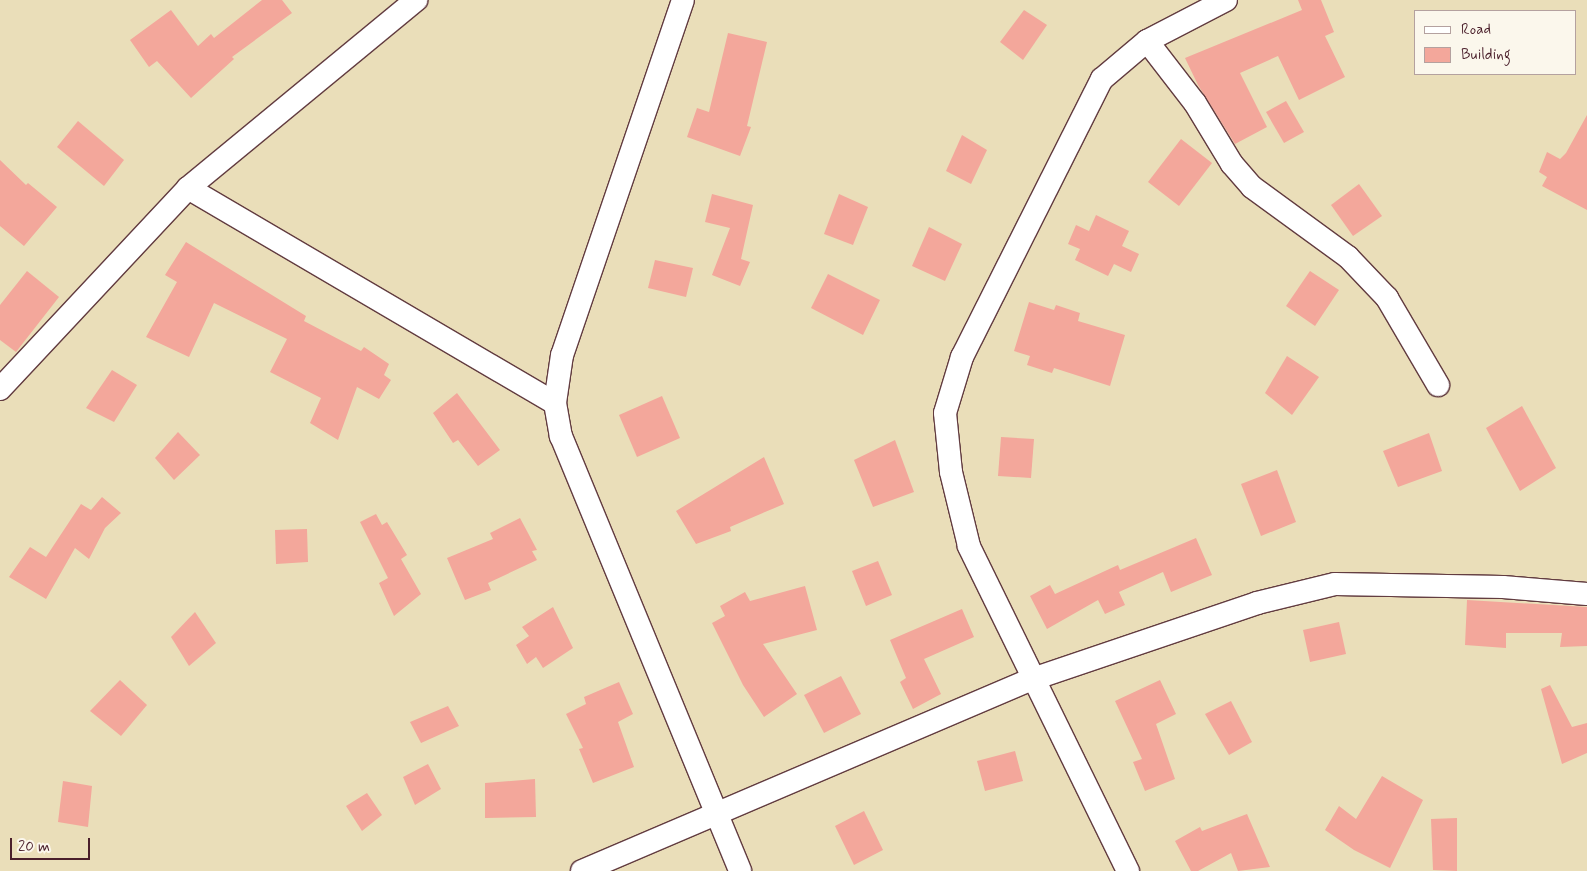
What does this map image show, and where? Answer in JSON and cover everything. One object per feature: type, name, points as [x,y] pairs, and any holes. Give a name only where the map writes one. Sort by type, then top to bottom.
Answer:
[{"type":"street","points":[[0,389],[188,188],[416,0]]},
{"type":"street","points":[[683,0],[562,355],[555,403],[561,436],[740,871]]},
{"type":"street","points":[[1128,871],[969,546],[951,472],[945,413],[962,357],[1102,79],[1147,41],[1226,0]]},
{"type":"street","points":[[1147,41],[1195,103],[1232,164],[1252,187],[1348,257],[1387,298],[1438,385]]},
{"type":"street","points":[[188,188],[555,403]]},
{"type":"street","points":[[582,871],[1033,679],[1221,615],[1335,584],[1503,587],[1587,594]]},
{"type":"building","points":[[262,0],[282,0],[292,13],[232,57],[234,59],[191,98],[157,61],[149,67],[130,40],[171,10],[198,46],[211,34],[214,38]]},
{"type":"building","points":[[1298,0],[1321,0],[1334,32],[1325,36],[1345,77],[1299,100],[1278,56],[1240,73],[1267,127],[1235,144],[1198,85],[1185,58],[1302,10]]},
{"type":"building","points":[[1024,10],[1047,25],[1023,60],[1000,42]]},
{"type":"building","points":[[728,33],[767,42],[747,126],[751,127],[740,156],[687,137],[697,108],[709,112]]},
{"type":"building","points":[[1286,101],[1304,132],[1284,143],[1266,112]]},
{"type":"building","points":[[1587,115],[1587,210],[1542,186],[1547,177],[1539,172],[1547,152],[1560,159],[1566,153]]},
{"type":"building","points":[[78,121],[124,160],[104,186],[57,147]]},
{"type":"building","points":[[962,135],[987,150],[971,184],[946,171]]},
{"type":"building","points":[[1181,139],[1212,163],[1179,206],[1148,182]]},
{"type":"building","points":[[0,160],[26,185],[28,183],[57,207],[24,246],[0,226]]},
{"type":"building","points":[[1359,184],[1382,216],[1353,236],[1331,205]]},
{"type":"building","points":[[712,194],[753,205],[741,259],[750,262],[740,286],[712,275],[730,228],[705,222]]},
{"type":"building","points":[[839,194],[868,207],[853,245],[824,234]]},
{"type":"building","points":[[1096,215],[1129,231],[1122,246],[1139,254],[1131,272],[1114,264],[1108,276],[1075,260],[1080,249],[1068,244],[1076,225],[1089,231]]},
{"type":"building","points":[[929,227],[962,244],[945,281],[912,266]]},
{"type":"building","points":[[186,242],[306,316],[304,321],[361,351],[364,347],[389,364],[384,375],[391,380],[379,399],[357,387],[338,440],[310,423],[321,398],[270,372],[287,339],[214,303],[189,357],[146,337],[177,282],[165,275]]},
{"type":"building","points":[[655,260],[693,268],[686,297],[648,288]]},
{"type":"building","points":[[27,271],[59,297],[16,352],[0,340],[0,305]]},
{"type":"building","points":[[1310,271],[1339,290],[1315,326],[1286,306]]},
{"type":"building","points":[[828,274],[880,300],[863,335],[811,308]]},
{"type":"building","points":[[1029,302],[1054,310],[1056,305],[1080,313],[1078,321],[1125,335],[1110,386],[1054,368],[1052,373],[1027,365],[1030,356],[1014,351]]},
{"type":"building","points":[[1287,356],[1319,377],[1292,415],[1265,393]]},
{"type":"building","points":[[112,370],[137,385],[114,422],[86,408]]},
{"type":"building","points":[[457,393],[500,450],[478,466],[458,440],[453,443],[433,413]]},
{"type":"building","points":[[662,396],[680,438],[637,457],[619,415]]},
{"type":"building","points":[[1522,406],[1556,468],[1520,491],[1486,428]]},
{"type":"building","points":[[178,432],[200,455],[174,480],[155,458]]},
{"type":"building","points":[[1429,433],[1442,471],[1398,487],[1383,451]]},
{"type":"building","points":[[1001,437],[1034,439],[1031,478],[998,476]]},
{"type":"building","points":[[895,440],[914,492],[873,507],[854,460]]},
{"type":"building","points":[[764,457],[784,504],[730,527],[731,531],[696,544],[676,511]]},
{"type":"building","points":[[1277,470],[1296,522],[1261,536],[1241,484]]},
{"type":"building","points":[[102,497],[121,513],[105,528],[89,559],[75,548],[46,599],[9,577],[30,547],[46,557],[81,504],[91,510]]},
{"type":"building","points":[[376,514],[382,525],[387,522],[407,555],[401,559],[421,594],[394,616],[379,583],[388,578],[360,522]]},
{"type":"building","points":[[520,518],[537,550],[532,551],[537,560],[488,583],[491,590],[465,600],[447,558],[493,539],[490,533]]},
{"type":"building","points":[[307,529],[308,562],[276,564],[275,530]]},
{"type":"building","points":[[1196,538],[1212,575],[1171,592],[1163,572],[1119,592],[1125,605],[1105,614],[1098,600],[1047,629],[1030,596],[1050,585],[1055,594],[1118,565],[1120,570]]},
{"type":"building","points":[[878,561],[892,595],[866,606],[852,571]]},
{"type":"building","points":[[805,586],[817,630],[763,644],[797,694],[764,717],[743,685],[712,623],[725,616],[720,606],[745,592],[750,601]]},
{"type":"building","points":[[1467,600],[1587,607],[1587,646],[1560,647],[1562,633],[1506,633],[1506,648],[1465,645]]},
{"type":"building","points":[[553,607],[573,648],[543,668],[536,657],[527,664],[516,645],[529,636],[522,627]]},
{"type":"building","points":[[962,609],[974,637],[924,659],[941,694],[913,709],[900,682],[906,678],[890,640]]},
{"type":"building","points":[[195,612],[216,643],[189,666],[171,637]]},
{"type":"building","points":[[1339,622],[1346,654],[1310,662],[1303,630]]},
{"type":"building","points":[[841,676],[861,714],[824,733],[804,695]]},
{"type":"building","points":[[120,680],[147,705],[121,736],[90,711]]},
{"type":"building","points":[[1160,680],[1176,714],[1156,724],[1175,779],[1145,791],[1133,762],[1142,759],[1115,701]]},
{"type":"building","points":[[619,682],[633,714],[618,722],[634,767],[593,783],[579,749],[583,748],[566,714],[586,704],[584,697]]},
{"type":"building","points":[[1550,685],[1572,727],[1587,723],[1587,753],[1562,764],[1541,689]]},
{"type":"building","points":[[1231,701],[1252,742],[1229,755],[1205,714]]},
{"type":"building","points":[[448,706],[459,726],[421,743],[410,722]]},
{"type":"building","points":[[1015,751],[1023,781],[985,791],[977,761]]},
{"type":"building","points":[[428,764],[441,789],[415,805],[403,777]]},
{"type":"building","points":[[1382,776],[1423,800],[1390,868],[1354,850],[1325,830],[1339,806],[1356,819]]},
{"type":"building","points":[[535,779],[536,817],[485,818],[485,783]]},
{"type":"building","points":[[63,781],[92,786],[88,827],[58,822]]},
{"type":"building","points":[[367,793],[382,815],[362,831],[346,806]]},
{"type":"building","points":[[864,811],[883,850],[854,865],[835,826]]},
{"type":"building","points":[[1247,814],[1270,867],[1238,871],[1231,853],[1198,871],[1191,871],[1175,841],[1200,827],[1202,831]]},
{"type":"building","points":[[1457,818],[1457,871],[1433,870],[1431,819]]}]
